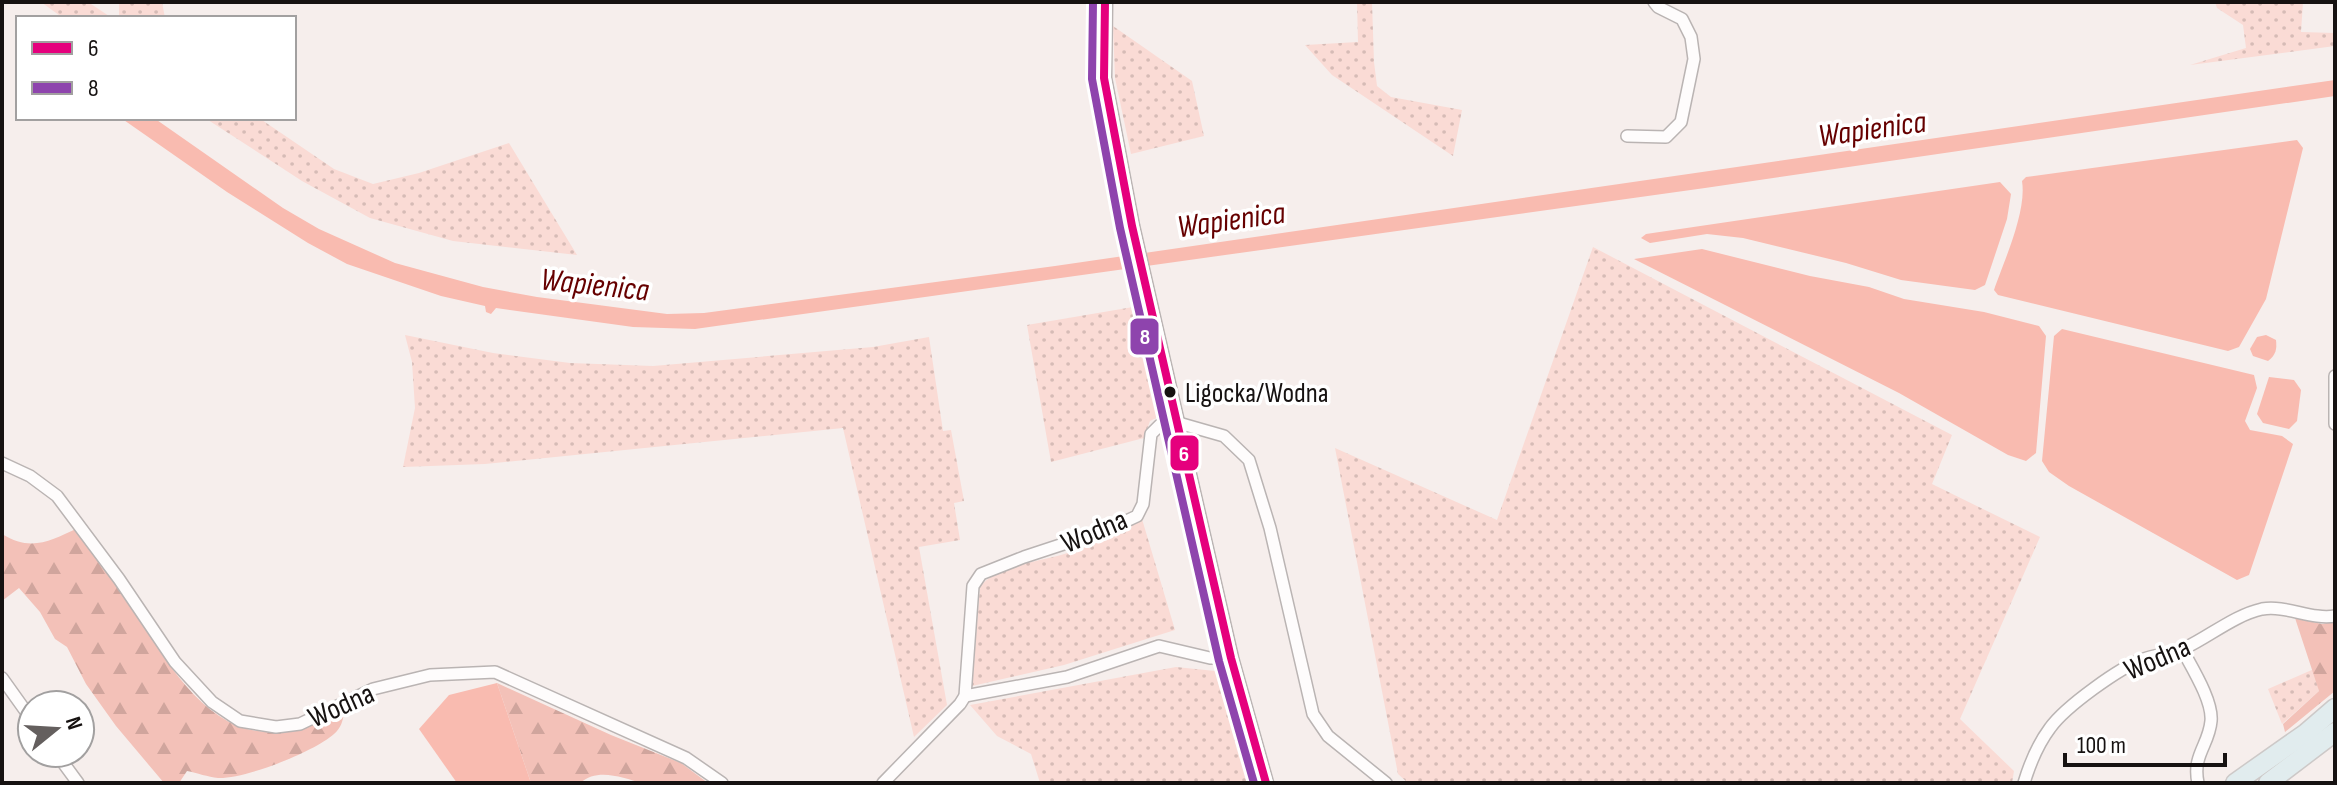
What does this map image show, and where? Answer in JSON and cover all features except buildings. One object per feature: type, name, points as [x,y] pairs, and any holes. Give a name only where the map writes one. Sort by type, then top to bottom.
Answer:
[{"type":"main road","points":[[2235,783],[2306,733],[2335,708]]},
{"type":"main road","points":[[2268,783],[2335,732]]},
{"type":"street","points":[[1105,2],[1104,78],[1134,234],[1231,658],[1266,783]]},
{"type":"street","points":[[1627,136],[1666,137],[1681,122],[1694,59],[1691,37],[1682,19],[1654,2]]},
{"type":"street","points":[[2335,376],[2335,424]]},
{"type":"street","points":[[1175,422],[1224,436],[1249,460],[1270,528],[1313,714],[1328,736],[1386,783]]},
{"type":"street","name":"Wodna","points":[[965,696],[973,586],[981,574],[1109,529],[1137,516],[1143,504],[1151,434],[1160,425],[1175,422]]},
{"type":"street","name":"Wodna","points":[[2,463],[30,476],[57,496],[119,579],[175,662],[212,702],[240,721],[276,727],[300,724],[373,689],[430,675],[495,672],[686,758],[722,783]]},
{"type":"street","name":"Wodna","points":[[2024,783],[2031,760],[2060,716],[2110,677],[2142,659],[2182,649],[2263,609],[2316,618],[2335,616]]},
{"type":"street","points":[[883,783],[965,696],[1067,677],[1159,646],[1210,658],[1231,658]]},
{"type":"street","points":[[2182,649],[2211,711],[2211,725],[2195,768],[2198,783]]},
{"type":"street","points":[[2,678],[16,698]]},
{"type":"shaded area","points":[[41,2],[88,2],[109,16],[60,16]]},
{"type":"shaded area","points":[[119,2],[162,2],[165,16],[119,16]]},
{"type":"shaded area","points":[[1357,2],[1372,2],[1377,86],[1391,97],[1462,110],[1453,156],[1332,75],[1305,45],[1358,42]]},
{"type":"shaded area","points":[[2215,2],[2303,2],[2301,32],[2335,33],[2335,46],[2190,65],[2246,48],[2243,25],[2217,8]]},
{"type":"shaded area","points":[[1113,26],[1192,81],[1204,136],[1131,154],[1115,78]]},
{"type":"shaded area","points":[[2335,80],[2335,96],[1705,188],[695,329],[633,327],[496,308],[491,314],[486,312],[485,306],[441,296],[347,264],[227,192],[124,120],[157,120],[283,208],[319,229],[395,263],[483,287],[537,297],[667,314],[704,313],[1055,266]]},
{"type":"shaded area","points":[[208,120],[262,120],[334,169],[373,184],[419,173],[509,143],[577,255],[453,241],[370,218],[302,181]]},
{"type":"shaded area","points":[[2297,140],[2303,148],[2266,299],[2239,347],[2228,351],[1998,295],[1994,290],[2018,221],[2022,181],[2026,177]]},
{"type":"shaded area","points":[[2000,182],[2011,194],[2007,219],[1985,285],[1975,290],[1901,280],[1743,238],[1707,234],[1650,243],[1641,238],[1646,234]]},
{"type":"shaded area","points":[[1593,247],[1952,435],[1932,484],[2040,537],[1960,719],[2014,771],[2012,783],[1408,783],[1398,774],[1335,448],[1497,520]]},
{"type":"shaded area","points":[[1702,249],[1869,287],[1904,299],[1984,312],[2039,326],[2046,336],[2036,453],[2026,461],[2008,455],[1899,393],[1634,259]]},
{"type":"shaded area","points":[[1139,306],[1164,414],[1150,421],[1144,438],[1051,462],[1027,325]]},
{"type":"shaded area","points":[[2062,329],[2254,375],[2257,388],[2245,421],[2250,430],[2282,436],[2293,444],[2249,575],[2237,580],[2049,472],[2042,461],[2054,336]]},
{"type":"shaded area","points":[[405,335],[493,353],[570,363],[653,366],[873,347],[929,337],[943,431],[951,430],[964,501],[954,503],[960,540],[919,547],[947,705],[914,737],[843,428],[485,464],[403,467],[415,408],[412,362]]},
{"type":"shaded area","points":[[2266,335],[2276,340],[2276,349],[2268,361],[2253,356],[2250,349],[2257,337]]},
{"type":"shaded area","points":[[2269,377],[2294,380],[2301,390],[2297,421],[2289,429],[2263,423],[2257,414]]},
{"type":"shaded area","points":[[1142,519],[1175,630],[1064,665],[972,686],[980,587],[987,580],[1006,569],[1082,548]]},
{"type":"shaded area","points":[[1176,667],[1225,672],[1254,783],[1040,783],[1031,754],[997,736],[970,705]]},
{"type":"shaded area","points":[[2314,669],[2319,691],[2282,724],[2268,689]]},
{"type":"shaded area","points":[[497,683],[531,783],[457,783],[419,729],[449,695]]},
{"type":"green space","points":[[78,528],[172,668],[186,686],[219,716],[238,726],[265,732],[292,730],[344,712],[338,729],[311,749],[245,774],[218,778],[187,771],[179,783],[164,783],[116,726],[96,698],[96,689],[90,689],[86,684],[67,647],[55,639],[40,612],[19,588],[2,601],[2,534],[22,542],[49,540]]},
{"type":"green space","points":[[2295,618],[2322,624],[2335,621],[2335,691],[2285,732],[2283,724],[2319,691]]},
{"type":"green space","points":[[497,683],[681,763],[708,783],[642,783],[603,775],[587,778],[580,783],[531,783]]},
{"type":"transit line","name":"8","points":[[1093,2],[1092,79],[1120,228],[1219,661],[1254,783]]},
{"type":"transit line","name":"6","points":[[1105,2],[1104,78],[1132,226],[1231,658],[1266,783]]},
{"type":"place","name":"Ligocka/Wodna","points":[[1170,392]]},
{"type":"water label","name":"Wapienica","points":[[1872,128]]},
{"type":"water label","name":"Wapienica","points":[[1231,219]]},
{"type":"water label","name":"Wapienica","points":[[595,284]]}]
